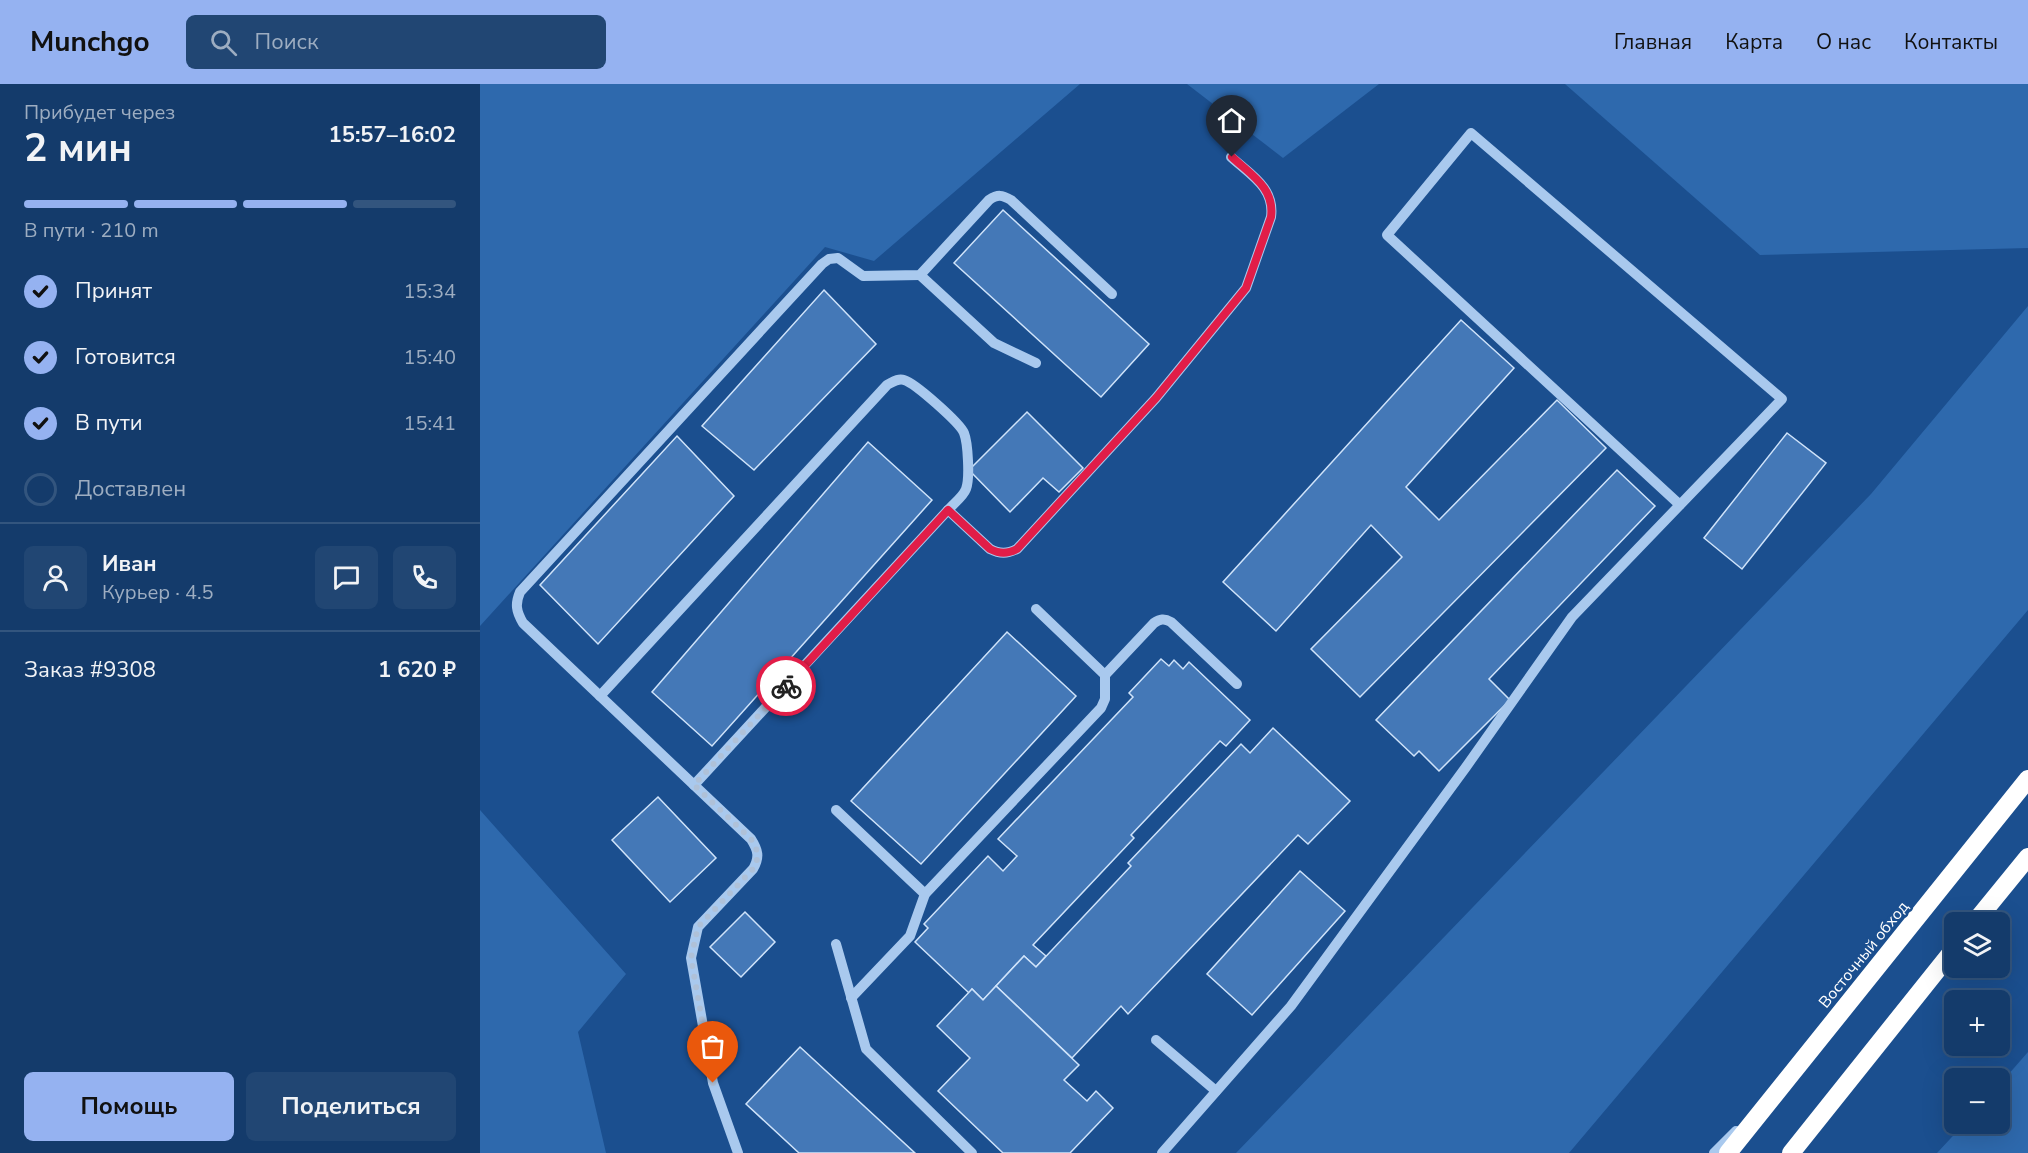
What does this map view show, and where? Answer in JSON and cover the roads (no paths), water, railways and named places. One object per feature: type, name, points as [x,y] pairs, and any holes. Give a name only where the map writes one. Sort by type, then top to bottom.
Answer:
[{"type":"highway","name":"Восточный обход","points":[[1728,1153],[2028,779]]},
{"type":"highway","points":[[1983,912],[2028,857]]},
{"type":"highway","points":[[1791,1153],[1944,962]]},
{"type":"lane","points":[[1162,1153],[1291,1006],[1459,777],[1572,617],[1680,505],[1782,399],[1472,133],[1387,235],[1680,505]]},
{"type":"lane","points":[[948,510],[990,549],[998,553],[1008,553],[1017,549],[1156,398],[1246,288],[1271,217],[1272,206],[1270,195],[1264,187],[1232,157]]},
{"type":"lane","points":[[920,275],[989,200],[1003,195],[1112,294]]},
{"type":"lane","points":[[738,1153],[713,1083],[691,958],[698,927],[753,869],[758,861],[758,849],[751,839],[523,623],[517,613],[516,603],[520,592],[829,259],[838,258],[863,276],[920,275],[994,343],[1036,363]]},
{"type":"lane","points":[[600,696],[887,385],[895,380],[903,380],[915,385],[964,433],[968,473],[966,491],[694,785]]},
{"type":"lane","points":[[1036,609],[1105,675]]},
{"type":"lane","points":[[851,998],[910,936],[925,894],[1095,715],[1105,699],[1105,675],[1154,623],[1159,619],[1171,622],[1237,684]]},
{"type":"lane","points":[[836,810],[925,894]]},
{"type":"lane","points":[[837,944],[866,1049],[972,1153]]},
{"type":"lane","points":[[1156,1040],[1216,1092]]},
{"type":"lane","points":[[1714,1153],[1806,1057]]}]
